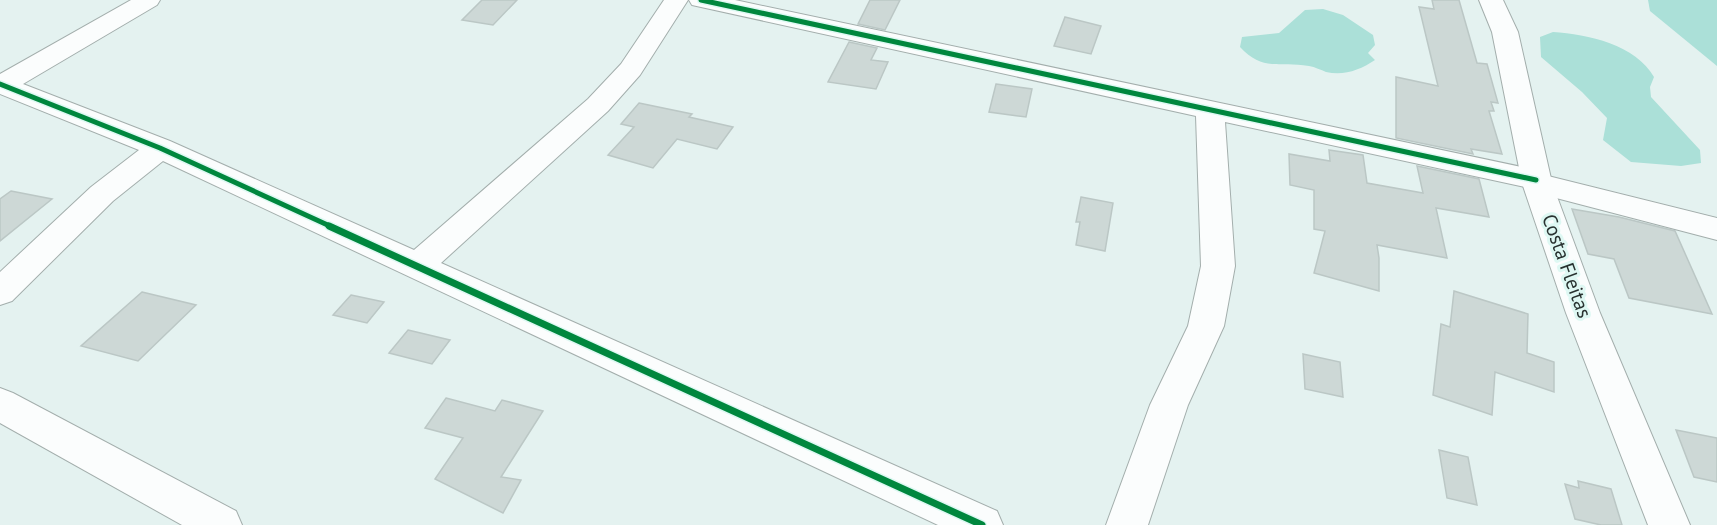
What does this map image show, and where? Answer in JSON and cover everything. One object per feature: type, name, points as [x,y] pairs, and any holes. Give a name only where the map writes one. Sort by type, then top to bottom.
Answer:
[{"type":"street","points":[[1,84],[148,0]]},
{"type":"street","points":[[417,266],[598,105],[630,69],[676,0]]},
{"type":"street","points":[[700,0],[1210,108],[1536,181],[1717,229]]},
{"type":"street","name":"Costa Fleitas","points":[[1491,0],[1510,54],[1536,181],[1583,313],[1669,525]]},
{"type":"street","points":[[1,84],[160,148],[982,525]]},
{"type":"street","points":[[1127,525],[1169,405],[1206,326],[1218,266],[1210,108]]},
{"type":"street","points":[[0,292],[102,194],[160,148]]},
{"type":"street","points":[[0,404],[221,525]]},
{"type":"green space","points":[[1648,0],[1717,0],[1717,66],[1650,11]]},
{"type":"green space","points":[[1323,9],[1343,15],[1373,35],[1375,45],[1368,53],[1375,60],[1352,71],[1333,73],[1309,66],[1264,63],[1248,55],[1240,47],[1242,37],[1279,33],[1305,10]]},
{"type":"green space","points":[[1553,32],[1581,35],[1610,43],[1636,57],[1654,77],[1650,87],[1651,97],[1700,150],[1701,163],[1681,166],[1631,162],[1603,140],[1607,118],[1582,92],[1541,57],[1540,37]]},
{"type":"building","points":[[482,0],[517,0],[493,25],[462,20]]},
{"type":"building","points":[[870,0],[900,0],[885,30],[858,24]]},
{"type":"building","points":[[1432,0],[1459,0],[1477,63],[1487,64],[1498,103],[1491,102],[1494,111],[1489,111],[1502,154],[1471,149],[1473,154],[1396,138],[1396,77],[1438,86],[1419,7],[1434,9]]},
{"type":"building","points":[[1065,17],[1101,26],[1091,54],[1054,46]]},
{"type":"building","points":[[849,42],[877,48],[871,60],[888,62],[876,89],[828,82]]},
{"type":"building","points":[[996,84],[1032,89],[1026,117],[989,112]]},
{"type":"building","points":[[639,103],[692,114],[689,117],[733,127],[717,149],[677,139],[653,168],[608,155],[634,127],[621,124]]},
{"type":"building","points":[[1329,150],[1363,155],[1367,183],[1423,193],[1417,166],[1479,179],[1489,217],[1436,208],[1447,258],[1377,245],[1379,291],[1314,273],[1325,231],[1314,229],[1314,190],[1290,185],[1289,154],[1330,161]]},
{"type":"building","points":[[11,191],[52,199],[0,241],[0,199]]},
{"type":"building","points":[[1081,197],[1113,203],[1105,251],[1076,245],[1080,222],[1076,222]]},
{"type":"building","points":[[1572,209],[1619,217],[1675,231],[1712,314],[1629,298],[1614,259],[1588,254]]},
{"type":"building","points":[[1454,291],[1528,314],[1527,353],[1554,362],[1554,392],[1495,372],[1492,415],[1433,395],[1441,324],[1450,327]]},
{"type":"building","points":[[142,292],[196,305],[138,361],[81,346]]},
{"type":"building","points":[[351,295],[384,302],[367,323],[333,315]]},
{"type":"building","points":[[408,330],[450,340],[432,364],[389,353]]},
{"type":"building","points":[[1303,354],[1340,362],[1343,397],[1305,389]]},
{"type":"building","points":[[446,398],[495,411],[502,400],[543,411],[501,477],[521,480],[503,513],[435,479],[463,438],[425,428]]},
{"type":"building","points":[[1676,430],[1717,438],[1717,482],[1694,477]]},
{"type":"building","points":[[1439,450],[1468,457],[1477,505],[1447,498]]},
{"type":"building","points":[[1578,481],[1611,489],[1622,525],[1601,525],[1575,519],[1565,484],[1579,488]]},
{"type":"cycle path","points":[[701,0],[1536,180]]},
{"type":"cycle path","points":[[0,84],[160,148],[982,525]]}]
